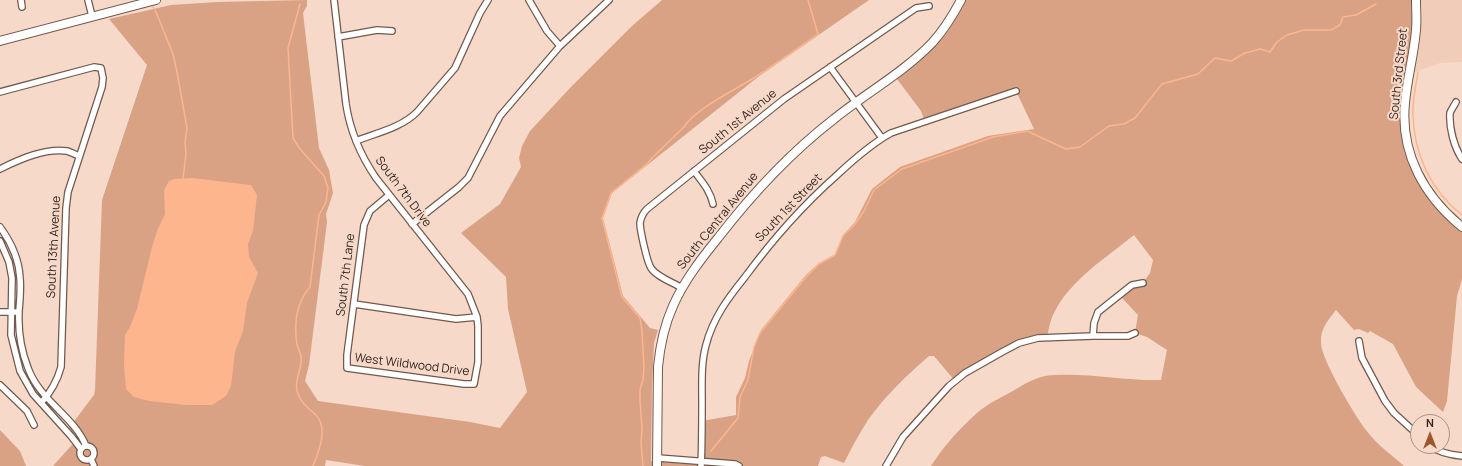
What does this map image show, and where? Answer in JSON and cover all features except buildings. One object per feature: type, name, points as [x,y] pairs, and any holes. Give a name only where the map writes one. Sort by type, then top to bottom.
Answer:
[{"type":"street","points":[[21,0],[22,7]]},
{"type":"street","points":[[88,0],[92,16]]},
{"type":"street","points":[[0,41],[156,0]]},
{"type":"street","name":"South 7th Drive","points":[[334,0],[348,116],[356,141],[365,162],[389,195],[468,294],[477,317],[479,341],[478,362],[474,384]]},
{"type":"street","points":[[356,141],[398,125],[412,117],[417,112],[455,68],[480,13],[488,0]]},
{"type":"street","points":[[529,0],[547,31],[560,46]]},
{"type":"street","points":[[412,224],[459,187],[468,178],[500,116],[560,46],[609,0]]},
{"type":"street","name":"South Central Avenue","points":[[657,462],[658,367],[661,339],[682,288],[708,251],[755,191],[795,151],[855,102],[907,66],[929,46],[942,31],[960,0]]},
{"type":"street","name":"South 3rd Street","points":[[1416,0],[1416,30],[1404,115],[1408,146],[1413,162],[1428,191],[1440,207],[1462,227]]},
{"type":"street","name":"South 1st Avenue","points":[[682,288],[658,275],[651,267],[641,231],[640,223],[642,214],[654,202],[784,99],[916,8],[929,6]]},
{"type":"street","points":[[338,37],[377,30],[392,31]]},
{"type":"street","name":"South 13th Avenue","points":[[0,92],[94,67],[101,68],[103,73],[102,87],[68,192],[66,208],[61,367],[52,390],[41,403]]},
{"type":"street","points":[[830,67],[882,138]]},
{"type":"street","name":"South 1st Street","points":[[701,464],[703,361],[710,330],[724,304],[786,224],[813,196],[882,138],[891,133],[1016,91]]},
{"type":"street","points":[[1456,102],[1450,112],[1451,131],[1462,159]]},
{"type":"street","points":[[0,169],[27,157],[52,151],[68,152],[79,156]]},
{"type":"street","points":[[694,171],[708,189],[713,204]]},
{"type":"street","name":"South 7th Lane","points":[[347,368],[347,355],[364,225],[370,211],[389,195]]},
{"type":"street","points":[[0,227],[7,237],[17,260],[21,291],[19,312],[21,342],[28,368],[34,381],[46,398],[79,432],[84,447]]},
{"type":"street","points":[[0,241],[10,262],[13,291],[11,335],[20,370],[32,394],[71,436],[84,447],[92,447],[95,452],[94,457],[91,460]]},
{"type":"street","points":[[1093,336],[1094,323],[1098,312],[1132,285],[1143,283]]},
{"type":"street","points":[[354,304],[456,319],[477,317]]},
{"type":"street","points":[[0,312],[19,312]]},
{"type":"street","points":[[886,466],[896,447],[917,421],[949,386],[966,373],[1019,343],[1046,337],[1128,336],[1135,332]]},
{"type":"street","points":[[1359,341],[1362,358],[1385,401],[1394,413],[1410,428]]},
{"type":"street","name":"West Wildwood Drive","points":[[347,368],[441,382],[474,384]]},
{"type":"street","points":[[0,385],[27,410],[34,425]]},
{"type":"street","points":[[84,447],[80,453],[82,458],[91,460]]},
{"type":"street","points":[[1450,454],[1462,456]]},
{"type":"street","points":[[91,460],[94,466]]},
{"type":"street","points":[[657,462],[735,464],[739,466]]},
{"type":"shaded area","points":[[307,0],[307,6],[303,13],[319,148],[329,170],[333,193],[326,214],[327,222],[309,365],[305,381],[318,401],[470,422],[500,428],[527,392],[508,309],[506,277],[461,233],[500,204],[521,167],[519,158],[522,146],[530,131],[570,88],[632,26],[662,0],[869,0],[758,77],[612,193],[603,218],[623,296],[650,328],[658,330],[654,343],[651,461],[700,465],[702,421],[736,415],[736,397],[745,378],[749,361],[761,330],[806,275],[819,263],[836,254],[843,235],[855,222],[872,189],[900,167],[988,136],[1034,129],[1016,91],[925,122],[921,111],[894,75],[924,50],[961,0],[1416,0],[1404,115],[1418,173],[1462,227],[1462,279],[1457,296],[1447,401],[1443,412],[1416,387],[1393,344],[1370,331],[1368,333],[1359,329],[1354,330],[1336,310],[1325,325],[1321,338],[1322,351],[1326,361],[1354,413],[1374,440],[1404,466],[931,466],[952,438],[981,409],[1034,379],[1050,375],[1068,375],[1161,380],[1167,350],[1147,337],[1135,333],[1138,315],[1123,299],[1120,293],[1132,285],[1143,283],[1150,273],[1153,260],[1134,235],[1090,270],[1069,290],[1053,316],[1047,337],[1019,343],[955,381],[934,356],[929,356],[897,386],[875,411],[861,431],[844,463],[825,456],[821,457],[818,466],[365,466],[326,460],[325,466],[53,466],[78,438],[69,428],[94,395],[102,200],[147,65],[109,19],[171,5],[217,2]]},
{"type":"shaded area","points":[[1421,0],[1462,0],[1462,62],[1440,63],[1415,72],[1421,35]]},
{"type":"shaded area","points":[[192,178],[251,185],[257,195],[253,231],[248,244],[249,257],[258,273],[247,303],[243,331],[235,352],[231,386],[226,396],[212,405],[186,405],[149,401],[134,397],[126,389],[124,365],[125,335],[137,309],[152,247],[157,231],[165,214],[164,190],[169,181],[174,179]]},
{"type":"shaded area","points":[[0,430],[20,451],[26,466],[0,466]]},
{"type":"waterway","points":[[643,466],[640,389],[643,380],[644,367],[640,318],[622,297],[602,218],[611,193],[648,163],[698,113],[718,99],[765,71],[818,34],[808,0]]},
{"type":"waterway","points":[[151,3],[173,54],[177,72],[187,128],[183,179]]},
{"type":"waterway","points":[[300,4],[288,48],[293,138],[300,149],[324,176],[328,188],[326,202],[319,215],[310,287],[305,293],[299,307],[296,322],[297,345],[301,354],[301,365],[296,386],[301,401],[319,419],[322,432],[322,439],[313,466]]},
{"type":"waterway","points":[[1029,132],[1066,149],[1080,147],[1109,126],[1124,124],[1135,118],[1162,84],[1198,74],[1215,58],[1231,61],[1245,53],[1260,49],[1270,52],[1277,42],[1287,35],[1304,30],[1331,30],[1340,25],[1343,17],[1356,15],[1376,4]]},
{"type":"waterway","points":[[1418,72],[1413,110],[1414,130],[1417,144],[1426,171],[1433,183],[1441,195],[1462,215]]},
{"type":"waterway","points":[[711,451],[738,418],[740,397],[748,380],[754,347],[760,333],[806,277],[819,264],[835,255],[843,236],[855,224],[864,211],[874,190],[902,169],[993,137],[1028,131]]}]
